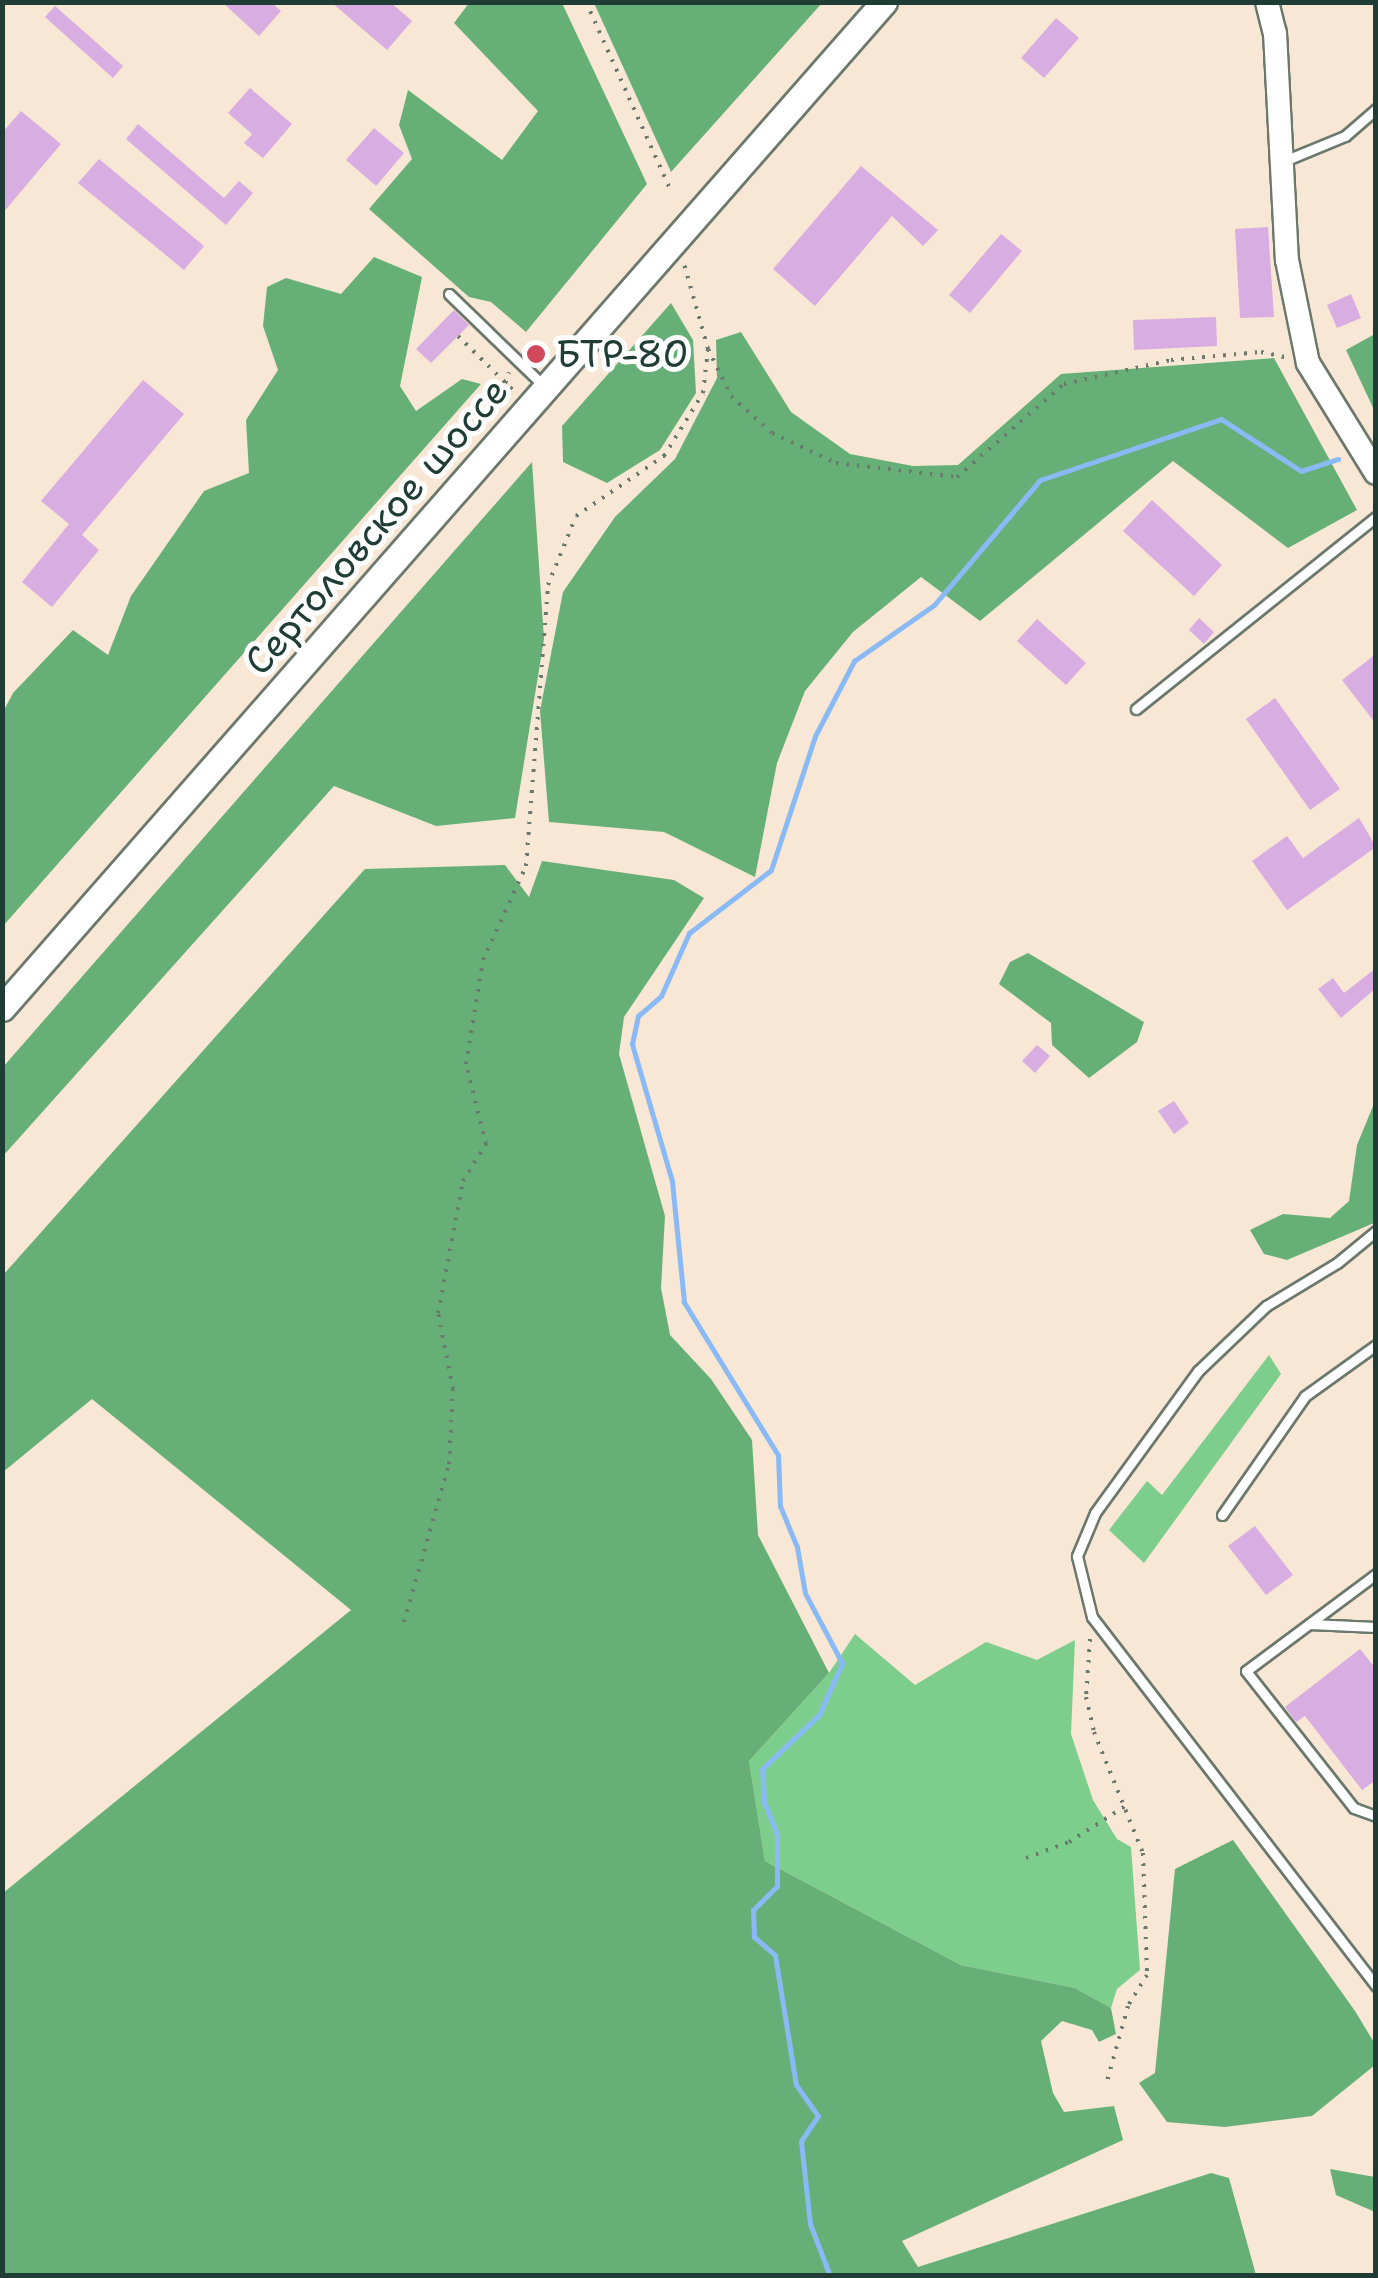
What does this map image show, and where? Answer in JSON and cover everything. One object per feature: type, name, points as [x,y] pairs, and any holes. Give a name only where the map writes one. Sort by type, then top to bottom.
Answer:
[{"type":"main road","name":"Сертоловское шоссе","points":[[2,1008],[884,2]]},
{"type":"street","points":[[1267,2],[1287,260],[1308,363],[1376,474]]},
{"type":"lane","points":[[1282,162],[1346,136],[1376,109]]},
{"type":"lane","points":[[449,294],[547,388]]},
{"type":"lane","points":[[1136,710],[1376,517]]},
{"type":"lane","points":[[1376,1231],[1338,1263],[1266,1306],[1198,1371],[1094,1513],[1077,1556],[1092,1617],[1376,1986]]},
{"type":"lane","points":[[1222,1516],[1306,1396],[1376,1345]]},
{"type":"lane","points":[[1376,1574],[1246,1671],[1354,1808],[1376,1816]]},
{"type":"lane","points":[[1310,1624],[1376,1627]]},
{"type":"path","points":[[586,2],[669,187]]},
{"type":"path","points":[[677,242],[708,348],[730,396],[772,433],[836,463],[957,477],[1064,384],[1225,355],[1261,352],[1308,363]]},
{"type":"path","points":[[458,336],[524,400]]},
{"type":"path","points":[[404,1622],[450,1464],[453,1389],[438,1313],[463,1181],[486,1144],[466,1064],[483,960],[526,866],[548,585],[576,516],[664,456],[703,393],[708,348]]},
{"type":"path","points":[[496,413],[502,379],[519,362]]},
{"type":"path","points":[[1092,1617],[1086,1697],[1143,1853],[1147,1974],[1128,2006],[1106,2084]]},
{"type":"path","points":[[1026,1858],[1069,1842],[1127,1805]]},
{"type":"green space","points":[[469,3],[562,3],[647,184],[526,332],[491,302],[469,297],[369,209],[412,159],[399,125],[408,90],[502,160],[538,111],[454,23]]},
{"type":"green space","points":[[594,3],[822,3],[671,172]]},
{"type":"green space","points":[[374,257],[422,277],[400,386],[416,411],[462,379],[481,384],[3,926],[2,714],[13,693],[73,630],[108,655],[131,596],[204,491],[249,473],[246,420],[278,370],[263,326],[267,287],[286,278],[341,294]]},
{"type":"green space","points":[[671,303],[693,340],[696,393],[660,450],[607,483],[563,462],[562,426]]},
{"type":"green space","points":[[741,332],[791,412],[850,454],[913,466],[958,465],[1061,374],[1274,358],[1357,510],[1288,548],[1173,461],[980,621],[921,577],[853,632],[805,691],[777,763],[755,877],[664,832],[549,822],[540,711],[563,592],[615,517],[675,459],[717,378],[716,340]]},
{"type":"green space","points":[[1375,334],[1375,412],[1346,350]]},
{"type":"green space","points":[[532,462],[544,639],[515,818],[436,826],[334,786],[3,1156],[3,1067]]},
{"type":"green space","points":[[542,861],[674,880],[704,898],[624,1017],[619,1054],[665,1216],[661,1288],[670,1335],[711,1379],[752,1440],[758,1535],[829,1673],[749,1761],[765,1861],[961,1965],[1075,1988],[1111,2008],[1116,2034],[1099,2042],[1092,2030],[1062,2021],[1041,2041],[1053,2093],[1064,2112],[1114,2106],[1123,2140],[902,2241],[918,2267],[1211,2173],[1229,2178],[1256,2275],[3,2275],[3,1893],[351,1610],[92,1399],[3,1472],[3,1275],[365,869],[505,865],[529,897]]},
{"type":"green space","points":[[1028,953],[1144,1022],[1137,1042],[1089,1078],[1052,1045],[1051,1023],[999,984],[1010,962]]},
{"type":"green space","points":[[1375,1101],[1374,1223],[1287,1260],[1264,1254],[1250,1230],[1283,1214],[1330,1218],[1349,1201],[1357,1145]]},
{"type":"green space","points":[[1269,1355],[1281,1374],[1144,1563],[1109,1530],[1147,1481],[1162,1495]]},
{"type":"green space","points":[[855,1634],[915,1685],[986,1642],[1037,1660],[1075,1640],[1071,1734],[1093,1800],[1117,1839],[1131,1847],[1140,1970],[1117,1989],[1111,2008],[1075,1988],[961,1965],[765,1861],[749,1761],[829,1673]]},
{"type":"green space","points":[[1233,1840],[1355,2011],[1375,2044],[1375,2065],[1312,2116],[1225,2127],[1167,2122],[1139,2083],[1155,2073],[1175,1869]]},
{"type":"green space","points":[[1330,2169],[1375,2177],[1375,2212],[1336,2195]]},
{"type":"building","points":[[222,2],[271,2],[281,11],[259,36]]},
{"type":"building","points":[[331,2],[390,2],[412,21],[387,50]]},
{"type":"building","points":[[55,6],[123,66],[113,78],[45,17]]},
{"type":"building","points":[[1056,18],[1079,38],[1044,78],[1021,58]]},
{"type":"building","points":[[250,88],[292,124],[263,158],[244,143],[252,134],[228,113]]},
{"type":"building","points":[[21,111],[61,144],[2,214],[2,133]]},
{"type":"building","points":[[138,124],[224,198],[239,181],[253,193],[226,225],[126,139]]},
{"type":"building","points":[[374,128],[404,153],[376,186],[346,160]]},
{"type":"building","points":[[99,159],[204,246],[184,270],[78,183]]},
{"type":"building","points":[[861,166],[938,230],[923,246],[892,216],[815,306],[773,269]]},
{"type":"building","points":[[1268,227],[1274,317],[1240,318],[1235,229]]},
{"type":"building","points":[[1001,234],[1022,251],[970,313],[949,295]]},
{"type":"building","points":[[1351,294],[1361,318],[1337,328],[1327,305]]},
{"type":"building","points":[[454,310],[469,325],[431,363],[416,349]]},
{"type":"building","points":[[1216,317],[1217,346],[1134,350],[1133,320]]},
{"type":"building","points":[[143,380],[184,414],[82,535],[99,550],[52,607],[22,582],[69,524],[41,501]]},
{"type":"building","points":[[1152,500],[1222,565],[1194,596],[1123,531]]},
{"type":"building","points":[[1199,618],[1214,632],[1204,644],[1189,630]]},
{"type":"building","points":[[1037,619],[1086,663],[1066,685],[1017,641]]},
{"type":"building","points":[[1376,654],[1376,724],[1342,680]]},
{"type":"building","points":[[1275,698],[1340,789],[1310,810],[1246,719]]},
{"type":"building","points":[[1359,818],[1376,847],[1287,910],[1252,861],[1287,836],[1303,858]]},
{"type":"building","points":[[1376,968],[1376,988],[1341,1018],[1318,989],[1333,978],[1344,993]]},
{"type":"building","points":[[1037,1045],[1050,1056],[1035,1073],[1022,1061]]},
{"type":"building","points":[[1174,1101],[1189,1123],[1174,1134],[1158,1111]]},
{"type":"building","points":[[1255,1526],[1293,1575],[1266,1595],[1228,1546]]},
{"type":"building","points":[[1360,1649],[1376,1669],[1376,1780],[1362,1790],[1305,1716],[1296,1722],[1285,1707]]},
{"type":"waterway","points":[[830,2276],[810,2224],[801,2141],[818,2116],[796,2085],[775,1955],[754,1937],[753,1910],[777,1886],[777,1834],[764,1802],[762,1769],[819,1715],[842,1663],[805,1593],[797,1547],[780,1506],[778,1455],[684,1302],[672,1181],[632,1044],[638,1016],[661,996],[689,933],[771,870],[815,736],[854,661],[934,605],[1040,480],[1221,419],[1301,471],[1338,459]]},
{"type":"place","name":"БТР-80","points":[[536,354]]}]
